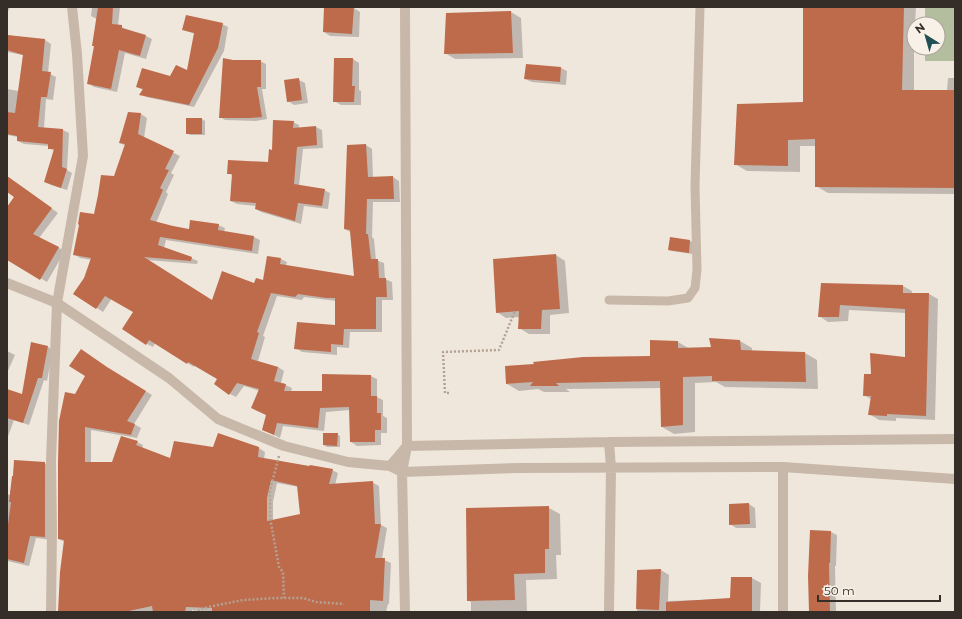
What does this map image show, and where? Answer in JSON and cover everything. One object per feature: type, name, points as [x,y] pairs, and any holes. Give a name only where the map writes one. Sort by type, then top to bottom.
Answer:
[{"type":"street","points":[[51,612],[51,460],[56,303],[83,156],[77,54],[72,7]]},
{"type":"street","points":[[405,7],[407,446],[402,472],[405,612]]},
{"type":"street","points":[[7,283],[56,303],[170,378],[218,419],[284,446],[348,462],[390,466],[402,472],[517,468],[783,466],[955,479]]},
{"type":"street","points":[[390,466],[407,446],[609,442],[955,439]]},
{"type":"street","points":[[609,442],[611,468],[609,612]]},
{"type":"street","points":[[783,466],[783,612]]},
{"type":"lane","points":[[609,300],[668,300],[688,298],[695,288],[697,270],[695,186],[700,7]]},
{"type":"path","points":[[449,393],[445,392],[443,352],[499,350],[515,311]]},
{"type":"path","points":[[284,446],[276,464],[271,484],[270,513],[279,567],[283,572],[284,598]]},
{"type":"path","points":[[194,612],[208,607],[244,600],[303,598],[316,602],[344,604]]},
{"type":"green space","points":[[925,7],[955,7],[955,61],[925,61],[925,56],[946,56],[946,16],[925,16]]},
{"type":"building","points":[[98,7],[113,7],[112,24],[122,25],[122,28],[146,35],[140,56],[119,50],[111,89],[87,84],[94,46],[92,46]]},
{"type":"building","points":[[324,7],[354,7],[352,34],[323,32]]},
{"type":"building","points":[[803,7],[904,7],[902,90],[955,90],[955,188],[815,187],[815,139],[788,140],[788,166],[734,165],[737,104],[803,102]]},
{"type":"building","points":[[511,11],[513,53],[444,54],[446,13]]},
{"type":"building","points":[[186,15],[223,23],[218,48],[189,105],[139,95],[143,89],[136,87],[142,68],[170,76],[176,65],[187,70],[194,33],[182,30]]},
{"type":"building","points":[[7,35],[45,39],[42,71],[51,72],[47,97],[41,97],[38,127],[63,129],[62,167],[67,169],[61,188],[44,182],[54,149],[48,149],[48,144],[17,141],[17,136],[7,134],[7,112],[15,113],[23,55],[7,50]]},
{"type":"building","points":[[223,58],[233,60],[261,60],[261,87],[257,87],[262,117],[219,118]]},
{"type":"building","points":[[334,58],[353,58],[352,86],[355,86],[354,102],[333,102]]},
{"type":"building","points":[[526,64],[561,67],[560,82],[524,79]]},
{"type":"building","points":[[299,78],[302,100],[287,102],[284,80]]},
{"type":"building","points":[[128,112],[141,113],[138,134],[174,151],[165,169],[169,170],[160,188],[163,190],[150,220],[189,229],[190,220],[219,224],[218,230],[254,236],[252,251],[160,237],[158,245],[192,257],[191,261],[144,257],[212,300],[222,271],[254,283],[256,278],[263,280],[267,256],[281,258],[280,264],[354,276],[350,230],[344,229],[347,145],[366,144],[368,177],[393,176],[394,199],[367,199],[366,234],[368,234],[371,259],[378,259],[379,278],[386,278],[387,297],[376,297],[376,329],[344,329],[343,345],[331,344],[331,352],[294,349],[297,322],[335,325],[335,298],[298,294],[295,297],[271,293],[257,332],[259,333],[251,359],[278,367],[274,381],[286,384],[284,391],[322,391],[322,374],[371,375],[371,396],[377,396],[377,413],[381,413],[381,430],[375,430],[375,442],[350,442],[349,407],[320,408],[318,428],[277,423],[274,435],[262,430],[266,415],[251,408],[259,389],[237,383],[229,395],[214,384],[217,379],[188,362],[187,364],[149,340],[146,345],[122,329],[133,312],[105,296],[96,309],[73,294],[84,278],[91,258],[73,255],[80,212],[94,214],[101,175],[114,176],[125,144],[119,143]]},
{"type":"building","points":[[186,118],[202,118],[202,134],[186,134]]},
{"type":"building","points":[[273,120],[294,121],[293,128],[316,126],[317,145],[297,147],[294,184],[325,189],[322,206],[298,203],[295,221],[255,209],[256,203],[230,201],[232,174],[227,174],[228,160],[268,162],[269,149],[272,150]]},
{"type":"building","points":[[7,176],[52,208],[33,234],[59,247],[40,280],[7,260],[7,207],[14,197],[7,192]]},
{"type":"building","points":[[670,237],[690,240],[689,253],[668,250]]},
{"type":"building","points":[[556,254],[560,309],[542,310],[541,329],[518,329],[519,311],[496,313],[493,259]]},
{"type":"building","points":[[821,283],[903,285],[903,293],[929,293],[926,416],[887,414],[887,416],[868,415],[871,396],[863,396],[864,374],[871,374],[870,353],[905,357],[905,309],[840,305],[839,317],[818,317]]},
{"type":"building","points":[[709,338],[740,340],[741,350],[805,352],[806,382],[712,381],[712,376],[683,377],[683,425],[661,427],[660,381],[556,383],[559,386],[530,386],[533,382],[506,384],[505,366],[534,364],[533,362],[583,357],[650,356],[650,340],[678,341],[678,348],[711,347]]},
{"type":"building","points":[[31,342],[48,346],[42,378],[38,378],[23,423],[7,418],[7,389],[22,394]]},
{"type":"building","points":[[81,349],[146,391],[127,421],[135,424],[131,435],[85,427],[85,462],[112,462],[121,436],[138,441],[136,445],[170,458],[174,441],[213,447],[218,433],[259,447],[258,457],[333,469],[329,484],[373,481],[375,524],[381,524],[375,558],[385,558],[383,601],[370,600],[370,612],[212,612],[212,608],[186,607],[185,612],[153,612],[152,606],[124,612],[58,612],[60,572],[64,540],[58,539],[59,421],[65,392],[75,394],[85,376],[69,366]],"holes":[[[271,480],[297,486],[300,514],[267,521],[267,498]]]},
{"type":"building","points":[[323,433],[338,433],[337,446],[323,445]]},
{"type":"building","points":[[14,460],[45,462],[45,537],[30,536],[24,563],[7,559],[7,532],[11,502],[9,502]]},
{"type":"building","points":[[749,503],[750,524],[729,525],[729,504]]},
{"type":"building","points":[[549,506],[549,549],[545,549],[545,573],[514,574],[515,600],[467,601],[466,508]]},
{"type":"building","points":[[810,530],[831,531],[829,563],[830,612],[809,612],[808,576]]},
{"type":"building","points":[[661,569],[659,610],[636,609],[637,570]]},
{"type":"building","points":[[731,577],[752,577],[752,612],[666,612],[666,602],[730,598]]}]
